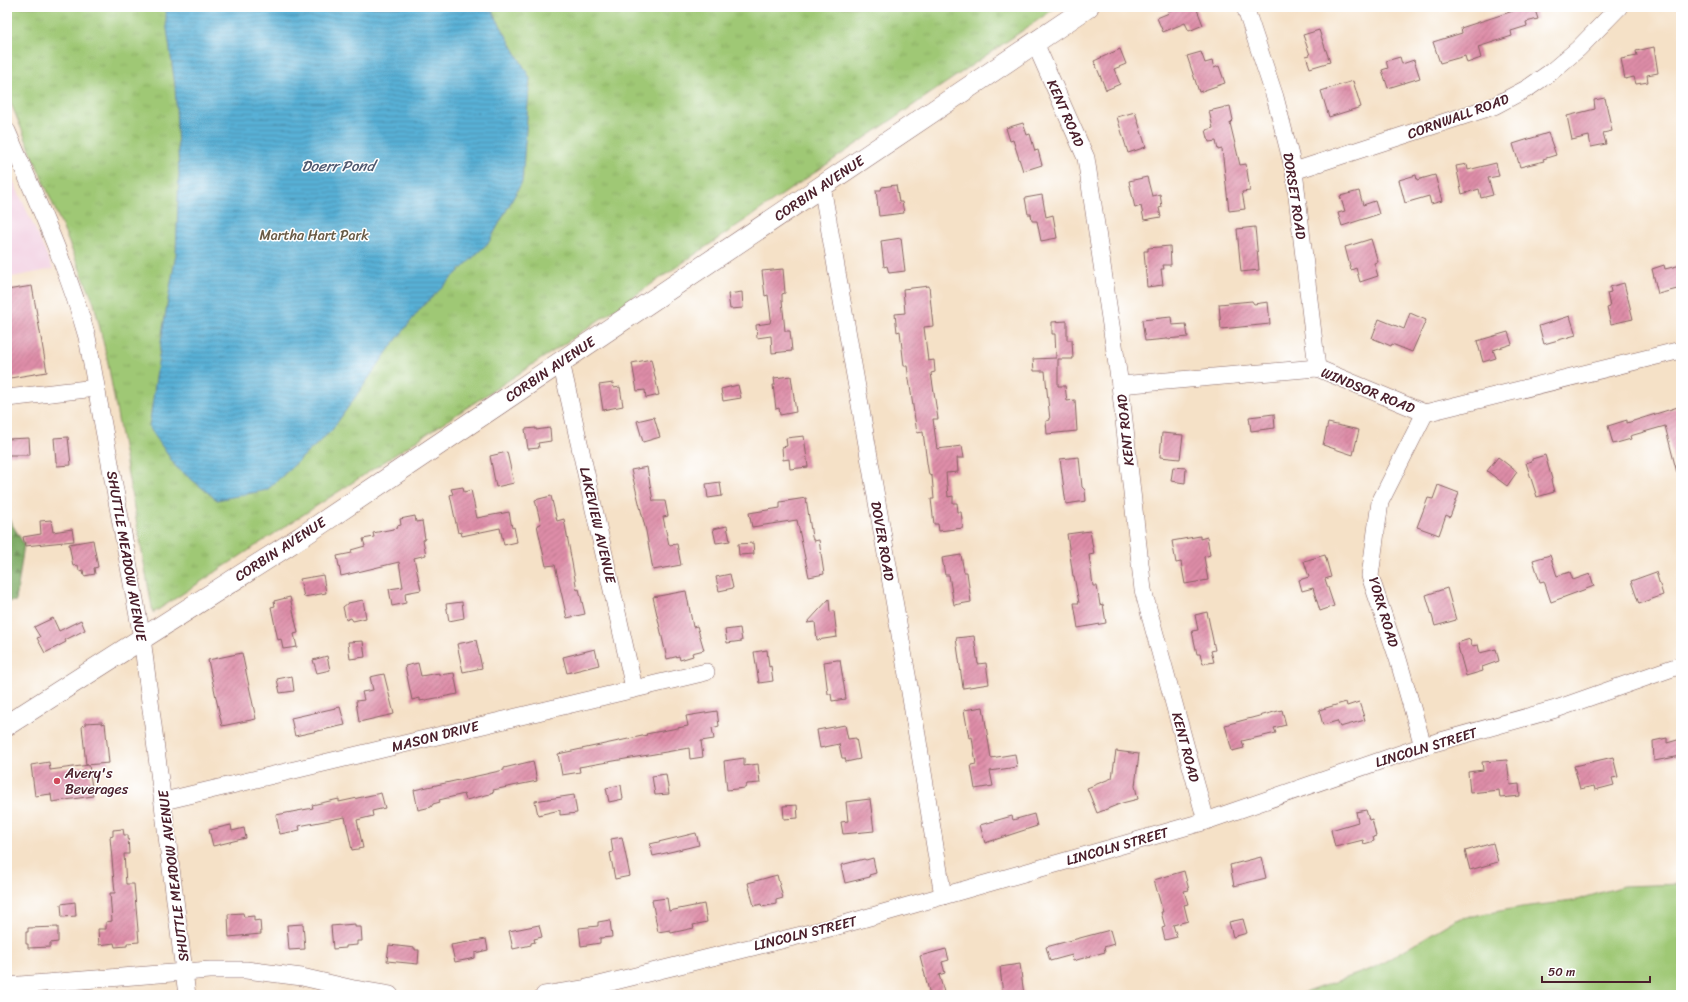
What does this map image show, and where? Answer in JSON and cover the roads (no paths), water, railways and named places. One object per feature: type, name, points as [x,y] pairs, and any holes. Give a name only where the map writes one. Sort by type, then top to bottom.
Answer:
[{"type":"main road","name":"CORBIN AVENUE","points":[[7,725],[301,537],[1088,7]]},
{"type":"street","name":"DORSET ROAD","points":[[1245,7],[1275,97],[1294,171],[1317,368]]},
{"type":"street","name":"CORNWALL ROAD","points":[[1294,171],[1494,106],[1528,88],[1551,72],[1578,49],[1619,7]]},
{"type":"street","name":"KENT ROAD","points":[[1035,42],[1086,158],[1120,385],[1143,590],[1206,821]]},
{"type":"street","name":"SHUTTLE MEADOW AVENUE","points":[[7,132],[60,253],[76,298],[87,336],[142,638],[164,801],[187,995]]},
{"type":"street","name":"DOVER ROAD","points":[[822,186],[910,692],[943,896]]},
{"type":"street","name":"WINDSOR ROAD","points":[[1120,385],[1317,368],[1425,413],[1681,350]]},
{"type":"street","name":"LAKEVIEW AVENUE","points":[[561,362],[634,688]]},
{"type":"street","points":[[7,398],[96,388]]},
{"type":"street","name":"YORK ROAD","points":[[1423,746],[1398,659],[1370,576],[1380,502],[1425,413]]},
{"type":"street","name":"LINCOLN STREET","points":[[544,995],[583,989],[819,931],[1206,821],[1423,746],[1556,709],[1681,665]]},
{"type":"street","name":"MASON DRIVE","points":[[164,801],[706,672]]},
{"type":"street","points":[[7,986],[210,970],[246,970],[302,977],[354,989],[390,995]]},
{"type":"water","name":"Doerr Pond","points":[[166,7],[490,7],[530,78],[522,182],[489,242],[421,308],[390,348],[332,430],[267,490],[217,500],[176,467],[149,427],[163,328],[176,254],[179,174],[175,85],[166,22]]},
{"type":"place","name":"Avery's Beverages","points":[[57,781]]},
{"type":"park label","name":"Martha Hart Park","points":[[314,235]]}]
